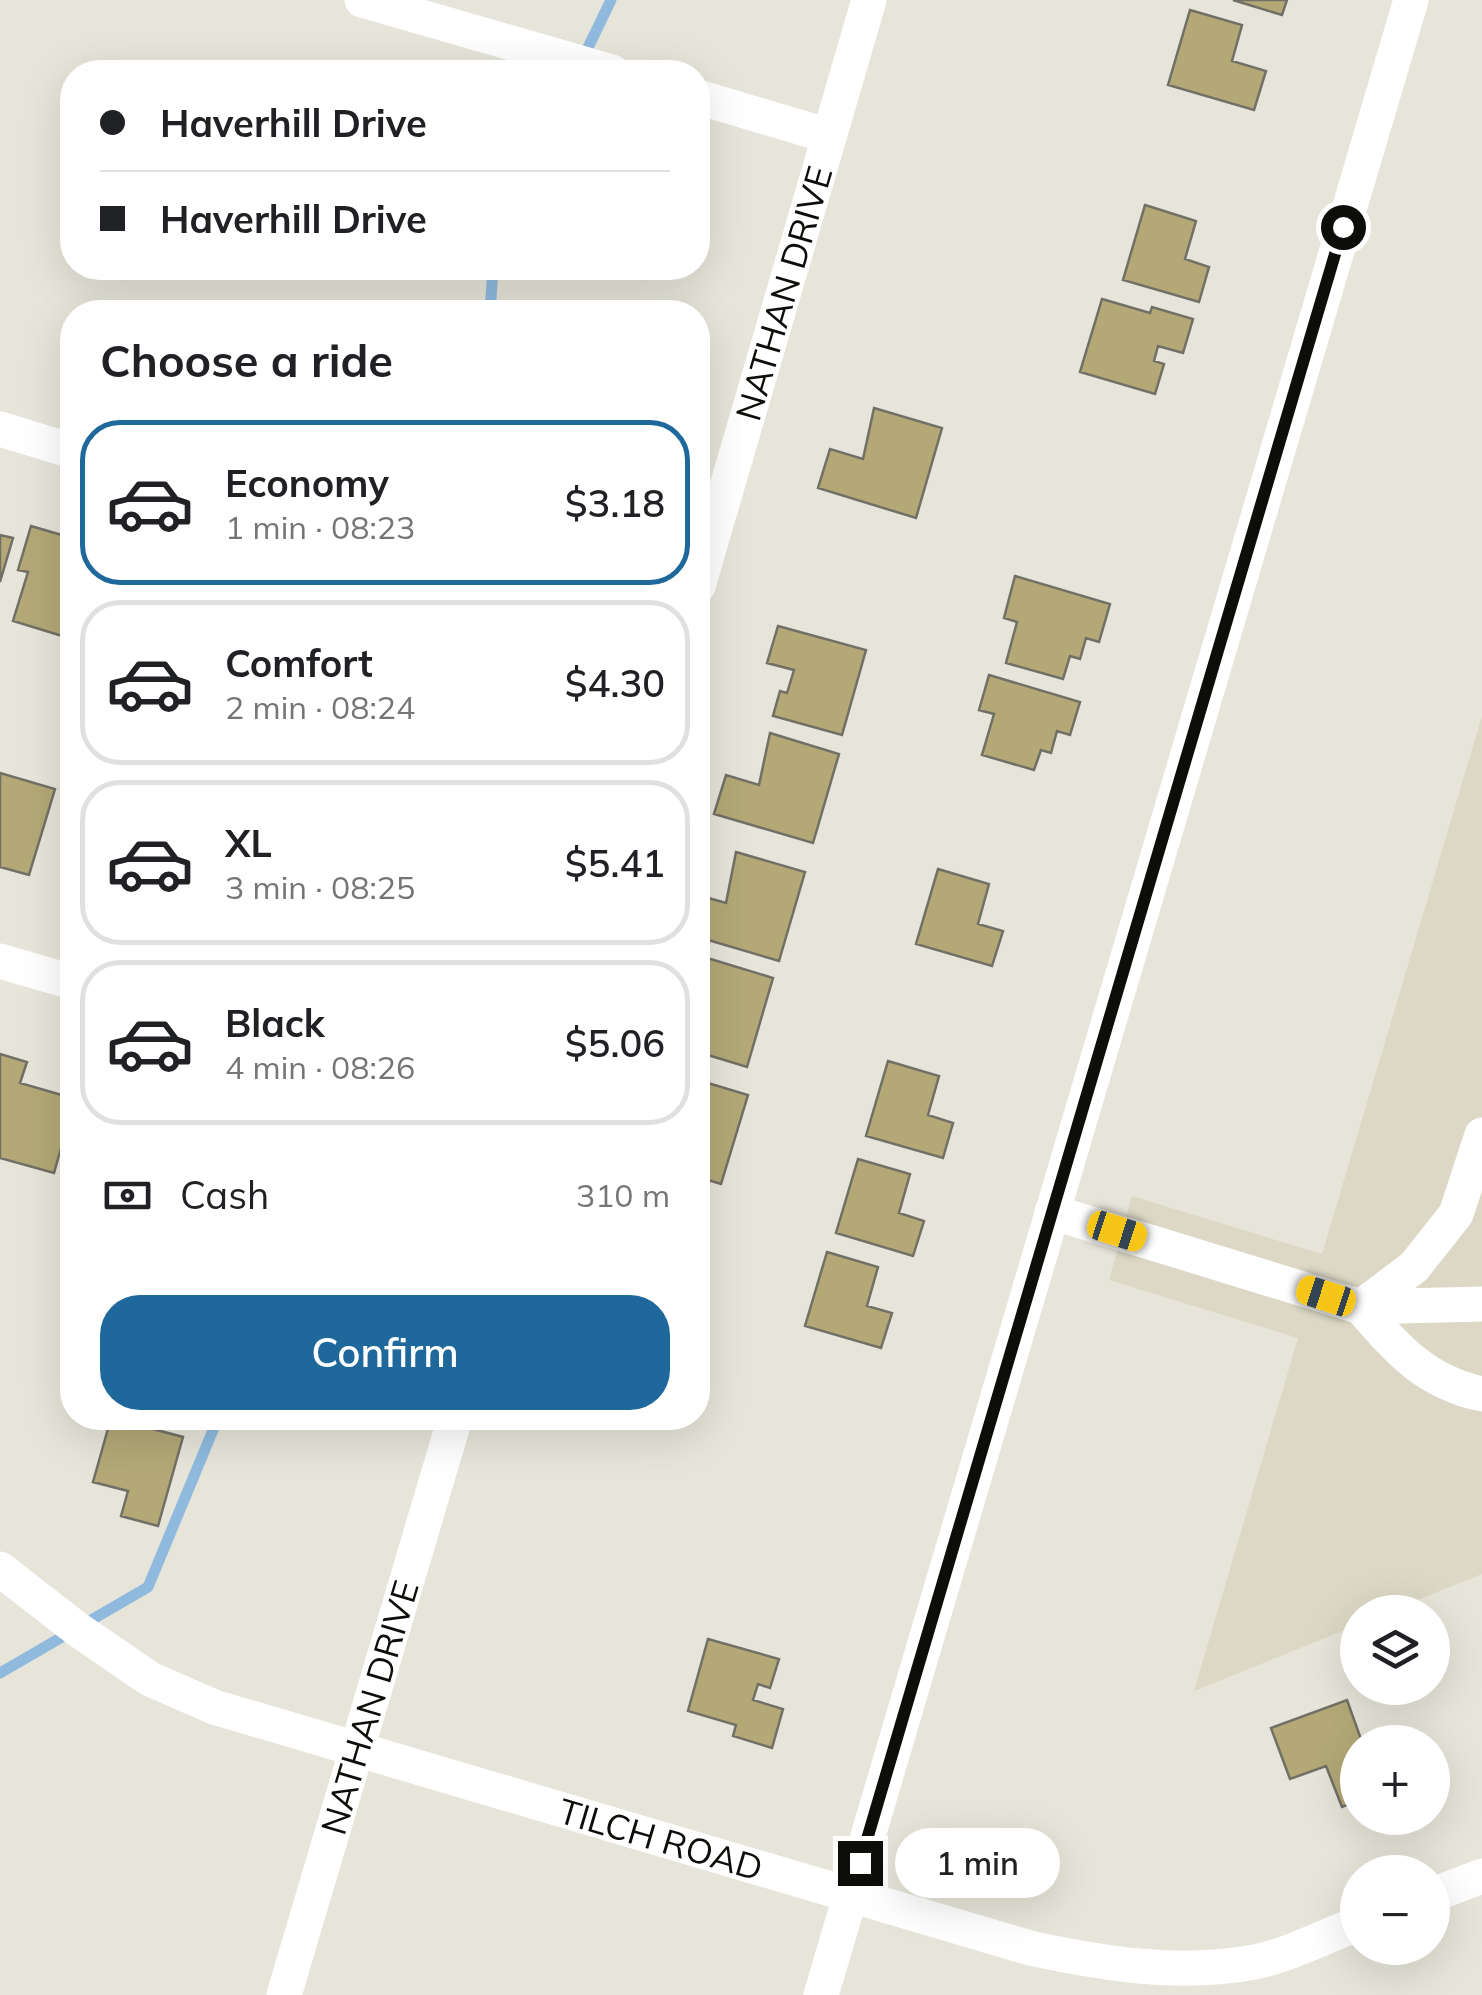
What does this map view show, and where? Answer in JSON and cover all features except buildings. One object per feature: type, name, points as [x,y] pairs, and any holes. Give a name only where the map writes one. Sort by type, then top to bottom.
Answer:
[{"type":"street","points":[[362,0],[570,60]]},
{"type":"street","name":"NATHAN DRIVE","points":[[710,545],[868,0]]},
{"type":"street","points":[[821,1995],[1410,0]]},
{"type":"street","points":[[710,101],[829,136]]},
{"type":"street","points":[[0,430],[60,447]]},
{"type":"street","points":[[0,961],[60,978]]},
{"type":"street","points":[[1361,1307],[1414,1267],[1456,1214],[1482,1135]]},
{"type":"street","points":[[1052,1212],[1361,1307],[1482,1304]]},
{"type":"street","points":[[1361,1307],[1399,1351],[1452,1388],[1482,1394]]},
{"type":"street","name":"NATHAN DRIVE","points":[[284,1995],[451,1430]]},
{"type":"street","name":"TILCH ROAD","points":[[0,1570],[150,1679],[214,1707],[1030,1948],[1098,1963],[1170,1969],[1257,1962],[1340,1931]]},
{"type":"street","points":[[1450,1888],[1482,1876]]},
{"type":"shaded area","points":[[1482,716],[1482,1574],[1430,1595],[1340,1595],[1340,1632],[1194,1691],[1298,1338],[1109,1280],[1132,1196],[1322,1254]]},
{"type":"waterway","points":[[582,60],[611,0]]},
{"type":"waterway","points":[[491,300],[492,280]]},
{"type":"waterway","points":[[0,1673],[148,1587],[213,1430]]},
{"type":"route","points":[[860,1863],[1343,227]]}]
